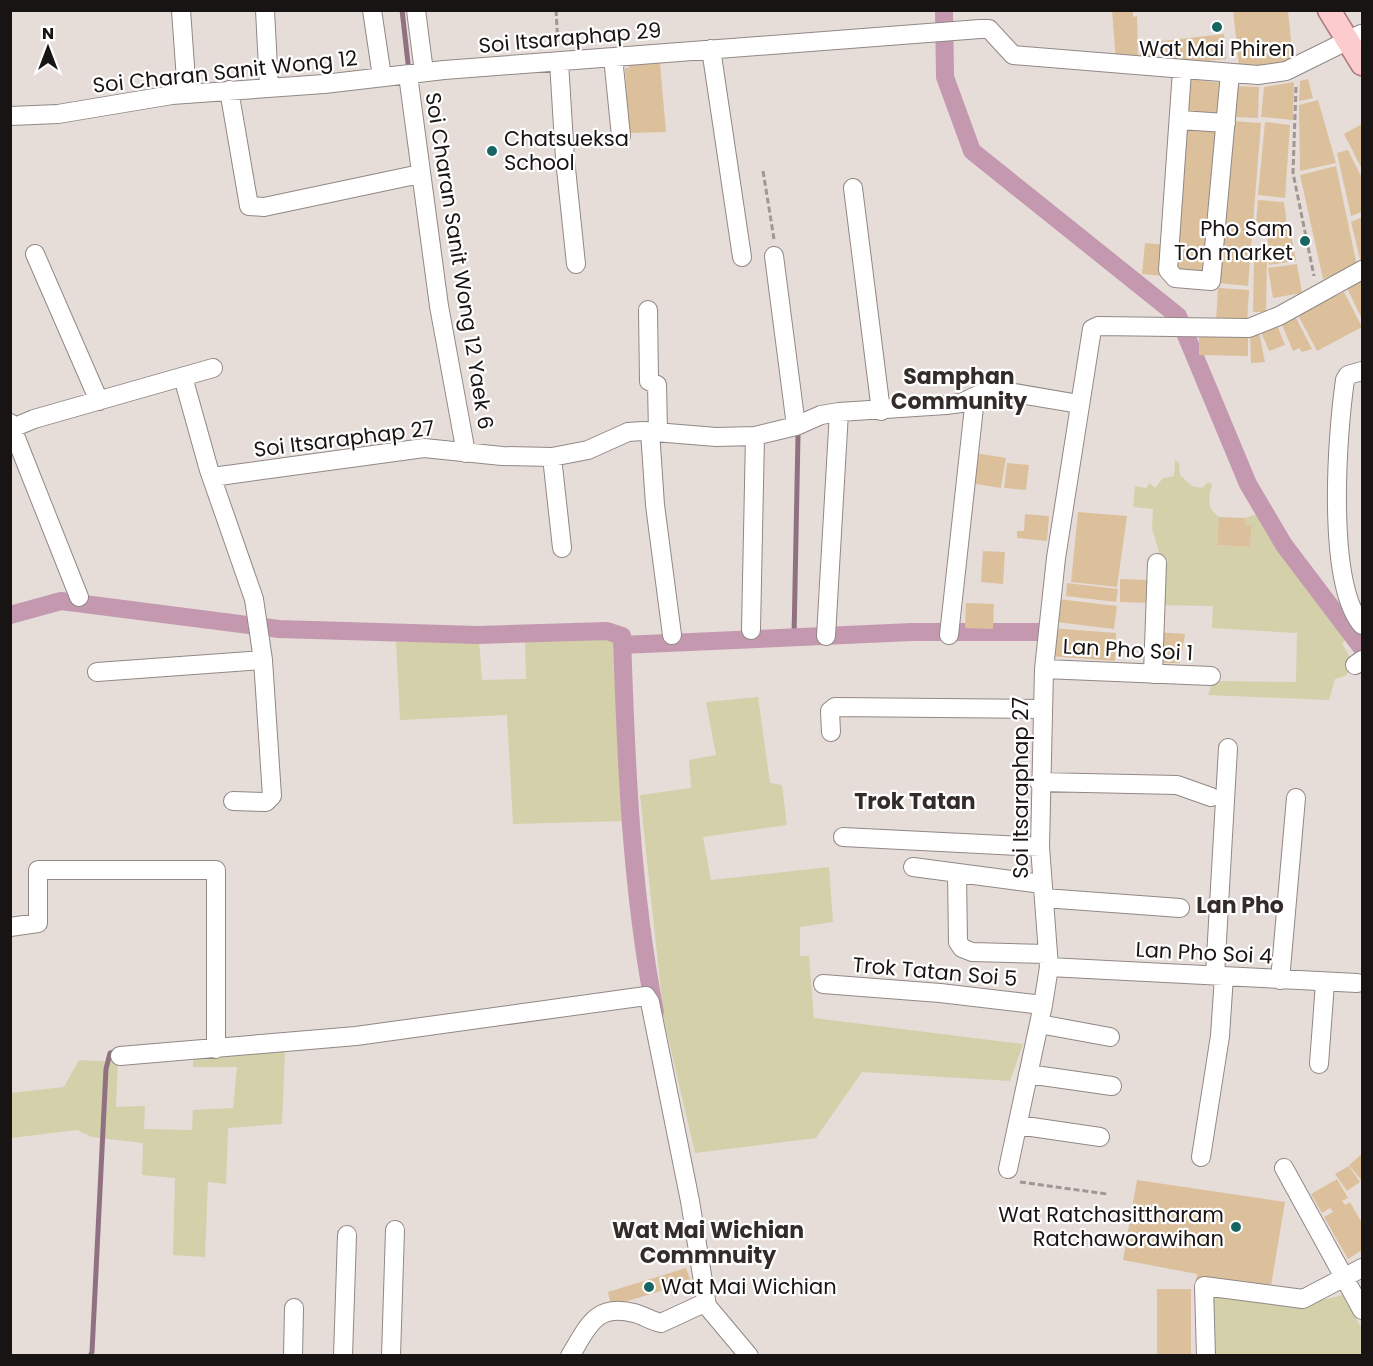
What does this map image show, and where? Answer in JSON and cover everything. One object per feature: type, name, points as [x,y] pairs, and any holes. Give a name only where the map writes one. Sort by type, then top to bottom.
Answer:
[{"type":"main road","points":[[1329,10],[1357,37]]},
{"type":"main road","points":[[1346,10],[1357,37],[1362,64]]},
{"type":"street","points":[[181,10],[188,94]]},
{"type":"street","points":[[265,10],[269,87]]},
{"type":"street","points":[[372,10],[382,77]]},
{"type":"street","name":"Soi Charan Sanit Wong 12 Yaek 6","points":[[416,10],[420,174],[439,306],[466,453]]},
{"type":"street","name":"Soi Itsaraphap 29","points":[[416,73],[950,30],[988,29],[1013,55],[1258,75],[1297,67],[1357,37]]},
{"type":"street","points":[[711,49],[742,257]]},
{"type":"street","points":[[614,57],[621,136]]},
{"type":"street","points":[[560,62],[565,159],[576,264]]},
{"type":"street","points":[[1182,70],[1168,270],[1175,278],[1211,281],[1230,73]]},
{"type":"street","name":"Soi Charan Sanit Wong 12","points":[[11,114],[58,114],[188,94],[416,73]]},
{"type":"street","points":[[229,90],[249,206],[420,174]]},
{"type":"street","points":[[1180,120],[1226,123]]},
{"type":"street","points":[[853,188],[881,411]]},
{"type":"street","points":[[35,254],[99,401]]},
{"type":"street","points":[[774,256],[796,426]]},
{"type":"street","name":"Soi Itsaraphap 27","points":[[1008,1170],[1043,1005],[1048,960],[1040,848],[1044,669],[1056,558],[1092,329],[1098,326],[1249,328],[1279,316],[1318,292],[1362,270]]},
{"type":"street","points":[[648,310],[649,381],[657,385],[654,432],[655,505],[672,635]]},
{"type":"street","points":[[79,597],[11,426],[213,368]]},
{"type":"street","points":[[1362,372],[1348,375],[1345,380],[1337,506],[1341,571],[1352,606],[1362,625]]},
{"type":"street","points":[[183,377],[212,477],[256,609],[261,641],[272,796],[266,802],[233,801]]},
{"type":"street","name":"Soi Itsaraphap 27","points":[[212,477],[424,448],[466,453],[552,456],[588,450],[628,432],[716,437],[755,436],[839,412],[946,405],[975,398],[991,389],[1079,404]]},
{"type":"street","points":[[949,635],[975,398]]},
{"type":"street","points":[[826,636],[839,412]]},
{"type":"street","points":[[751,630],[755,436]]},
{"type":"street","points":[[552,456],[562,548]]},
{"type":"street","points":[[1153,674],[1157,563]]},
{"type":"street","points":[[97,672],[263,660]]},
{"type":"street","name":"Lan Pho Soi 1","points":[[1044,669],[1211,676]]},
{"type":"street","points":[[831,732],[830,711],[835,707],[1042,709]]},
{"type":"street","points":[[1201,1157],[1221,1036],[1219,975],[1228,748]]},
{"type":"street","points":[[1040,782],[1170,785],[1211,796]]},
{"type":"street","points":[[1280,980],[1296,798]]},
{"type":"street","points":[[843,837],[1040,848]]},
{"type":"street","points":[[913,867],[957,873],[1043,891],[1180,908]]},
{"type":"street","points":[[10,927],[38,923],[38,870],[216,870],[216,1049]]},
{"type":"street","name":"Lan Pho Soi 4","points":[[957,873],[958,942],[962,948],[972,952],[1280,980],[1357,983]]},
{"type":"street","points":[[1319,1064],[1325,983]]},
{"type":"street","name":"Trok Tatan Soi 5","points":[[823,984],[940,993],[1043,1005]]},
{"type":"street","points":[[120,1056],[356,1036],[646,996],[650,1002],[690,1201],[707,1306],[749,1356]]},
{"type":"street","points":[[1039,1024],[1110,1037]]},
{"type":"street","points":[[1028,1074],[1112,1086]]},
{"type":"street","points":[[1018,1125],[1100,1137]]},
{"type":"street","points":[[1284,1168],[1362,1310]]},
{"type":"street","points":[[391,1356],[395,1230]]},
{"type":"street","points":[[343,1356],[347,1235]]},
{"type":"street","points":[[1206,1356],[1204,1286],[1303,1299],[1362,1268]]},
{"type":"street","points":[[570,1356],[595,1317],[603,1312],[617,1309],[661,1323],[697,1306],[707,1306]]},
{"type":"street","points":[[293,1356],[294,1308]]},
{"type":"path","points":[[556,10],[560,62]]},
{"type":"path","points":[[1297,67],[1293,173],[1318,292]]},
{"type":"path","points":[[763,171],[774,241],[774,256]]},
{"type":"path","points":[[1008,1170],[1019,1182],[1107,1194]]},
{"type":"shaded area","points":[[1175,460],[1179,463],[1180,475],[1192,486],[1202,488],[1208,482],[1212,484],[1210,506],[1219,517],[1217,545],[1250,547],[1252,526],[1245,525],[1245,518],[1256,514],[1346,639],[1342,644],[1355,665],[1345,676],[1335,679],[1329,700],[1208,695],[1213,681],[1296,682],[1297,633],[1212,628],[1213,606],[1159,605],[1159,552],[1152,528],[1153,509],[1133,507],[1135,486],[1146,488],[1150,483],[1155,488],[1163,478],[1174,476]]},
{"type":"shaded area","points":[[615,639],[626,821],[513,824],[507,715],[400,720],[396,642],[479,640],[482,680],[526,679],[525,640]]},
{"type":"shaded area","points":[[758,697],[770,783],[782,785],[787,825],[703,837],[711,880],[829,867],[833,922],[800,927],[800,956],[809,956],[814,1018],[1023,1044],[1010,1081],[862,1072],[816,1138],[695,1153],[664,1020],[640,795],[691,788],[689,760],[716,755],[706,702]]},
{"type":"shaded area","points":[[285,1049],[282,1124],[228,1128],[226,1184],[208,1182],[205,1257],[173,1255],[175,1178],[142,1175],[143,1143],[92,1137],[77,1130],[11,1138],[10,1093],[64,1087],[79,1060],[118,1062],[116,1107],[145,1106],[144,1129],[192,1130],[193,1110],[233,1108],[237,1067],[193,1067],[193,1058]]},
{"type":"shaded area","points":[[1209,1293],[1276,1302],[1309,1301],[1342,1295],[1362,1329],[1362,1355],[1212,1355]]},
{"type":"building","points":[[1112,10],[1133,10],[1133,17],[1137,16],[1138,59],[1116,62]]},
{"type":"building","points":[[1233,10],[1288,10],[1293,62],[1239,67]]},
{"type":"building","points":[[1224,34],[1226,59],[1163,65],[1161,41]]},
{"type":"building","points":[[1152,43],[1153,57],[1140,58],[1140,44]]},
{"type":"building","points":[[660,63],[666,132],[629,133],[625,68],[629,68],[629,65]]},
{"type":"building","points":[[1190,79],[1222,83],[1218,117],[1186,114]]},
{"type":"building","points":[[1308,79],[1313,98],[1299,101],[1300,81]]},
{"type":"building","points":[[1294,82],[1293,120],[1261,117],[1264,87]]},
{"type":"building","points":[[1236,86],[1259,87],[1258,118],[1234,117]]},
{"type":"building","points":[[1318,100],[1336,163],[1300,171],[1299,105]]},
{"type":"building","points":[[1232,121],[1261,123],[1248,286],[1219,283]]},
{"type":"building","points":[[1265,122],[1290,125],[1285,198],[1258,195]]},
{"type":"building","points":[[1362,124],[1362,169],[1344,134]]},
{"type":"building","points":[[1185,127],[1219,130],[1206,273],[1172,270]]},
{"type":"building","points":[[1348,150],[1362,178],[1362,212],[1351,216],[1337,153]]},
{"type":"building","points":[[1336,166],[1357,266],[1323,279],[1300,175]]},
{"type":"building","points":[[1258,200],[1284,202],[1287,225],[1256,223]]},
{"type":"building","points":[[1362,217],[1362,262],[1361,263],[1351,222]]},
{"type":"building","points":[[1267,229],[1290,229],[1296,261],[1269,265]]},
{"type":"building","points":[[1145,243],[1166,245],[1163,276],[1142,274]]},
{"type":"building","points":[[1254,259],[1267,259],[1266,312],[1253,312]]},
{"type":"building","points":[[1297,264],[1302,293],[1273,298],[1268,268]]},
{"type":"building","points":[[1362,280],[1362,319],[1347,288]]},
{"type":"building","points":[[1218,288],[1249,290],[1247,323],[1216,321]]},
{"type":"building","points":[[1344,292],[1362,327],[1317,351],[1298,315]]},
{"type":"building","points":[[1295,316],[1312,349],[1302,352],[1299,348],[1293,351],[1282,325]]},
{"type":"building","points":[[1277,325],[1285,345],[1269,351],[1261,332]]},
{"type":"building","points":[[1259,332],[1265,362],[1251,363],[1250,334]]},
{"type":"building","points":[[1199,334],[1248,334],[1248,356],[1199,355]]},
{"type":"building","points":[[975,453],[1006,458],[1001,488],[970,483]]},
{"type":"building","points":[[1007,463],[1029,465],[1026,490],[1004,488]]},
{"type":"building","points":[[1078,512],[1127,516],[1117,587],[1071,582]]},
{"type":"building","points":[[1025,514],[1049,516],[1047,541],[1017,538],[1017,531],[1024,531]]},
{"type":"building","points":[[1219,517],[1245,518],[1245,525],[1252,525],[1250,547],[1217,545]]},
{"type":"building","points":[[983,551],[1005,552],[1003,584],[981,582]]},
{"type":"building","points":[[1120,579],[1151,580],[1151,603],[1120,602]]},
{"type":"building","points":[[1067,583],[1118,589],[1116,602],[1066,596]]},
{"type":"building","points":[[1058,599],[1117,606],[1114,629],[1056,622]]},
{"type":"building","points":[[966,603],[994,604],[993,629],[965,628]]},
{"type":"building","points":[[1052,628],[1116,633],[1115,661],[1049,656]]},
{"type":"building","points":[[1157,632],[1185,634],[1180,663],[1157,663]]},
{"type":"building","points":[[1362,1154],[1362,1181],[1349,1165]]},
{"type":"building","points":[[1349,1166],[1360,1182],[1347,1191],[1335,1174]]},
{"type":"building","points":[[1337,1179],[1348,1198],[1342,1201],[1345,1205],[1350,1202],[1362,1223],[1362,1250],[1348,1259],[1324,1217],[1333,1212],[1330,1208],[1322,1213],[1311,1194]]},
{"type":"building","points":[[1137,1180],[1285,1202],[1271,1286],[1243,1281],[1242,1288],[1196,1280],[1197,1274],[1123,1260]]},
{"type":"building","name":"Wat Mai Wichian","points":[[686,1268],[691,1282],[611,1306],[608,1292]]},
{"type":"building","points":[[1157,1289],[1191,1289],[1191,1356],[1157,1356]]},
{"type":"waterway","points":[[402,10],[408,63]]},
{"type":"waterway","points":[[944,10],[945,77],[972,151],[1178,316],[1248,484],[1284,545],[1362,648]]},
{"type":"waterway","points":[[794,637],[798,436]]},
{"type":"waterway","points":[[10,615],[61,601],[279,629],[478,635],[607,631],[622,636],[635,872],[655,1012]]},
{"type":"waterway","points":[[622,645],[912,632],[1039,632]]},
{"type":"waterway","points":[[90,1356],[106,1069],[110,1053],[116,1051]]},
{"type":"place","name":"Wat Mai Phiren","points":[[1217,27]]},
{"type":"place","name":"Chatsueksa School","points":[[492,151]]},
{"type":"place","name":"Pho Sam Ton market","points":[[1305,241]]},
{"type":"place","name":"Wat Ratchasittharam Ratchaworawihan","points":[[1236,1227]]},
{"type":"place","name":"Wat Mai Wichian","points":[[649,1287]]},
{"type":"district","name":"Samphan Community","points":[[959,388]]},
{"type":"district","name":"Trok Tatan","points":[[915,801]]},
{"type":"district","name":"Lan Pho","points":[[1240,905]]},
{"type":"district","name":"Wat Mai Wichian Commnuity","points":[[708,1242]]}]
